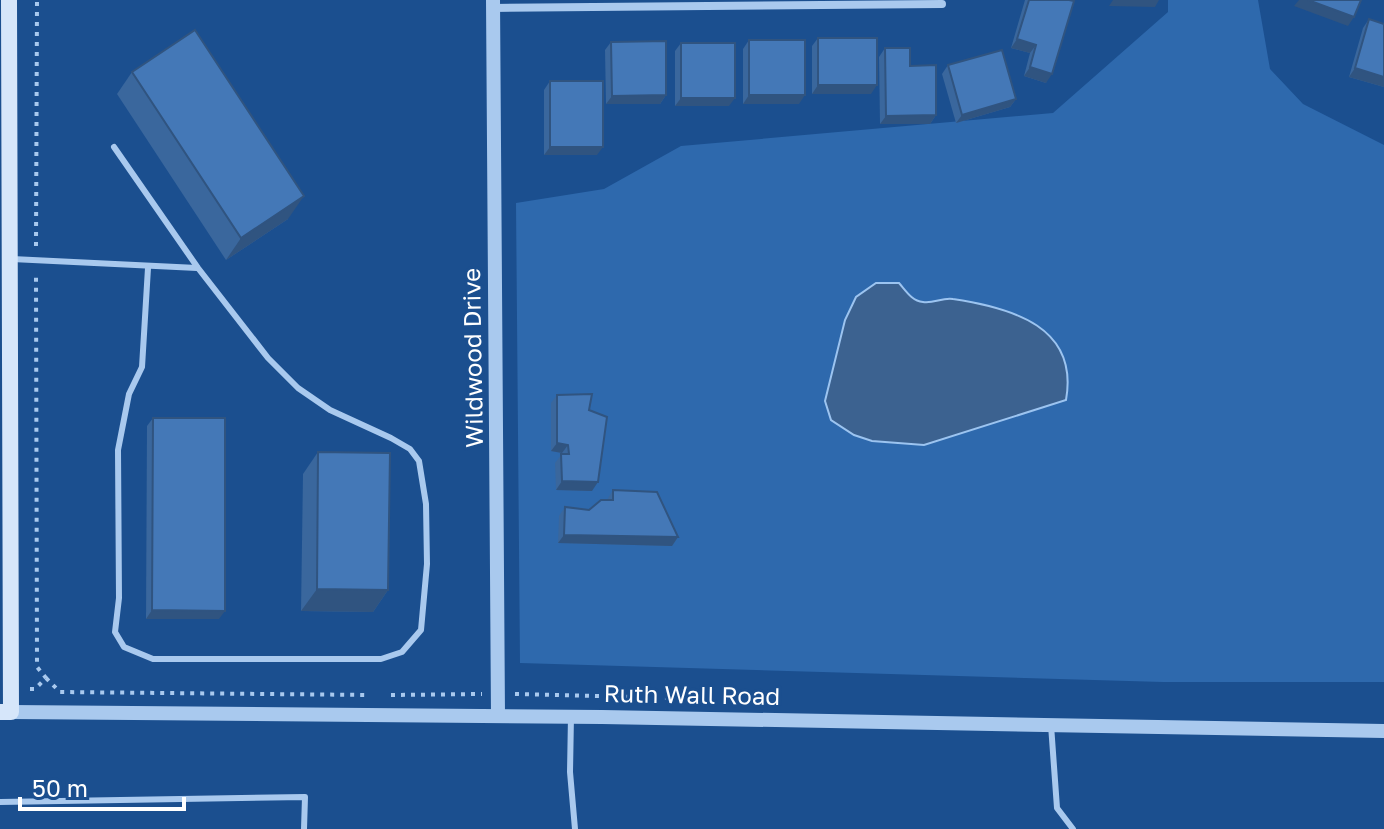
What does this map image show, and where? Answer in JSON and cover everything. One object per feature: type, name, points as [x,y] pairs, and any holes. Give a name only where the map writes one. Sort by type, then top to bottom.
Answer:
[{"type":"main road","points":[[6,712],[11,687],[4,258],[9,0]]},
{"type":"street","points":[[493,4],[942,4]]},
{"type":"street","name":"Wildwood Drive","points":[[493,4],[498,715]]},
{"type":"street","name":"Ruth Wall Road","points":[[6,712],[571,716],[1384,731]]},
{"type":"lane","points":[[114,147],[198,268],[268,358],[298,388],[330,410],[410,449],[419,461],[426,504],[427,564],[421,630],[402,652],[381,659],[253,656],[185,660],[153,659],[135,655],[124,647],[115,632],[119,598],[118,450],[129,394],[142,367],[148,268]]},
{"type":"lane","points":[[4,258],[148,268],[198,268]]},
{"type":"lane","points":[[571,716],[570,772],[575,829]]},
{"type":"lane","points":[[1051,725],[1057,808],[1073,829]]},
{"type":"lane","points":[[0,802],[305,797],[304,829]]},
{"type":"path","points":[[11,687],[35,689],[46,678],[37,667],[37,0]]},
{"type":"shaded area","points":[[1168,0],[1258,0],[1270,69],[1303,104],[1384,145],[1384,682],[1163,682],[520,663],[516,203],[604,189],[681,146],[1053,113],[1168,12]]},
{"type":"shaded area","points":[[876,283],[899,283],[919,301],[949,299],[998,308],[1037,326],[1052,338],[1062,355],[1067,375],[1066,400],[924,445],[872,441],[854,435],[831,420],[825,401],[845,320],[856,297]]},
{"type":"building","points":[[1029,0],[1074,1],[1052,74],[1030,67],[1036,45],[1017,39]]},
{"type":"building","points":[[1308,0],[1361,0],[1354,17]]},
{"type":"building","points":[[1369,19],[1384,24],[1384,77],[1355,68]]},
{"type":"building","points":[[195,30],[304,196],[241,238],[132,72]]},
{"type":"building","points":[[818,38],[877,38],[877,85],[818,85]]},
{"type":"building","points":[[749,40],[805,40],[805,95],[749,95]]},
{"type":"building","points":[[666,41],[666,95],[612,96],[611,42]]},
{"type":"building","points":[[681,43],[735,43],[735,98],[681,98]]},
{"type":"building","points":[[885,48],[910,48],[910,66],[936,65],[936,115],[886,116]]},
{"type":"building","points":[[1002,50],[1016,99],[962,115],[948,65]]},
{"type":"building","points":[[550,81],[603,81],[603,147],[550,147]]},
{"type":"building","points":[[592,394],[589,410],[607,417],[598,482],[562,481],[561,454],[569,454],[568,445],[557,443],[557,395]]},
{"type":"building","points":[[153,418],[225,418],[225,611],[152,610]]},
{"type":"building","points":[[318,452],[390,453],[388,590],[317,589]]},
{"type":"building","points":[[613,490],[657,492],[678,537],[564,535],[565,507],[589,510],[601,500],[613,500]]}]
